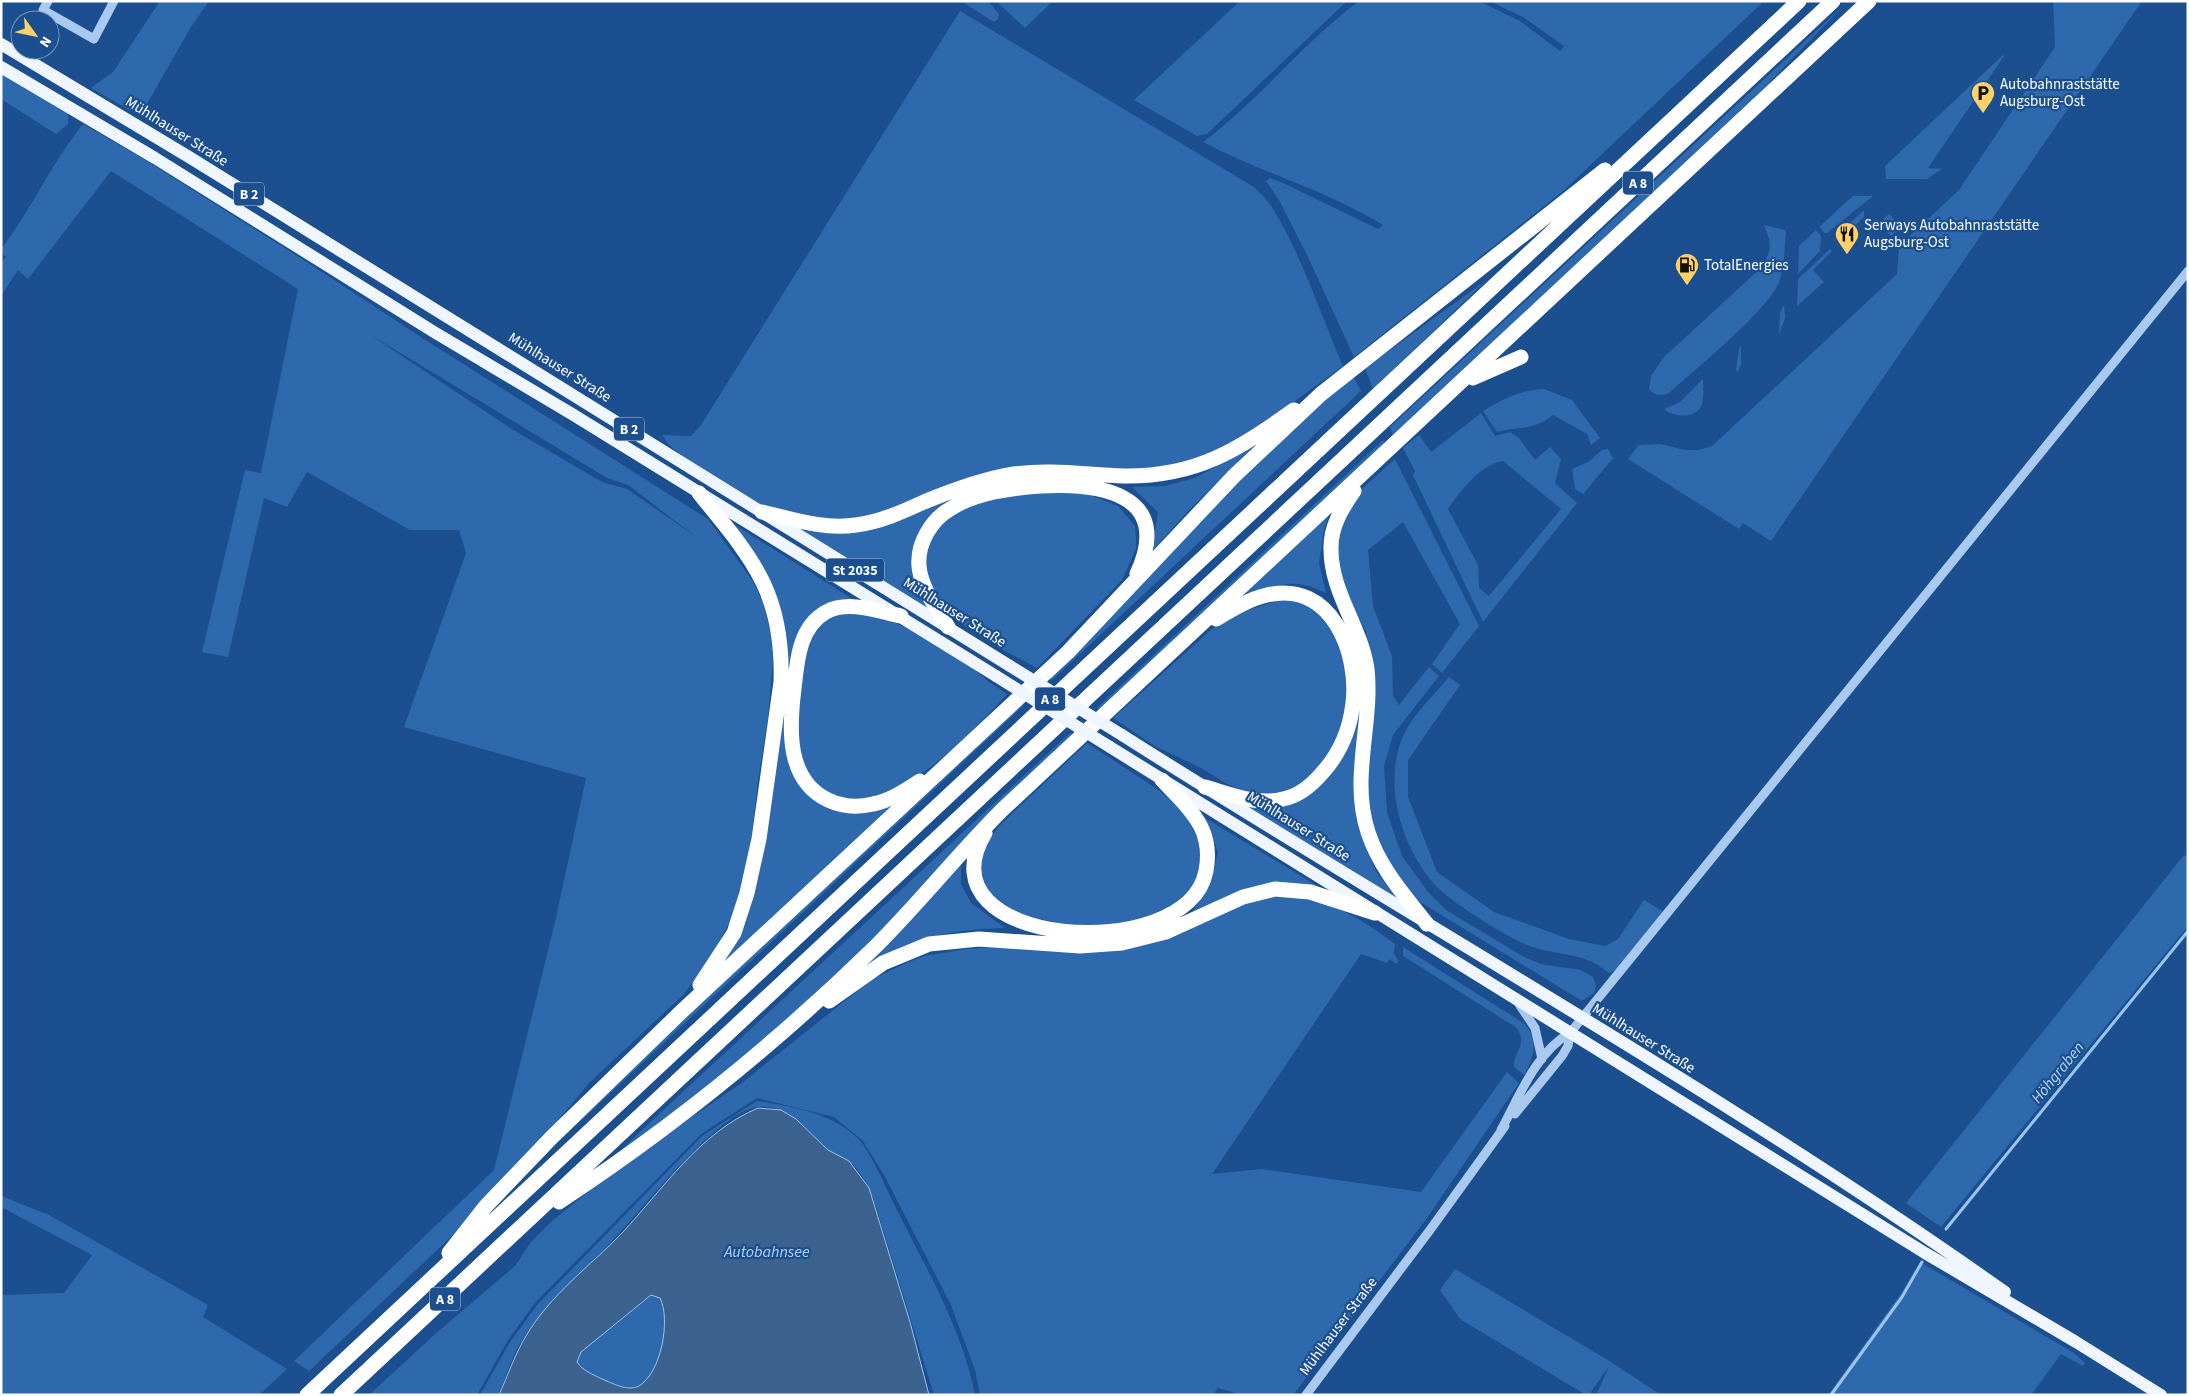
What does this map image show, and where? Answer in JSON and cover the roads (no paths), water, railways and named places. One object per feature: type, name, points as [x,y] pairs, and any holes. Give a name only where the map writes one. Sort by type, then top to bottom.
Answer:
[{"type":"highway","name":"A 8","points":[[306,1395],[1799,1]]},
{"type":"highway","name":"A 8","points":[[341,1395],[1833,1]]},
{"type":"highway","points":[[523,1226],[617,1163],[742,1066],[785,1030],[878,943],[972,839],[1002,810],[1869,1]]},
{"type":"highway","points":[[430,1280],[459,1239],[486,1206],[552,1136],[681,1012],[1068,652],[1234,476],[1321,394],[1570,197],[1672,119]]},
{"type":"highway","points":[[1455,389],[1482,374],[1521,357]]},
{"type":"highway","points":[[762,512],[821,525],[854,526],[888,517],[970,485],[1015,474],[1051,471],[1124,476],[1183,471],[1221,457],[1239,447],[1321,394]]},
{"type":"highway","points":[[1377,461],[1344,505],[1338,517],[1331,544],[1331,563],[1339,593],[1358,635],[1367,670],[1367,704],[1360,770],[1364,819],[1372,844],[1385,868],[1427,924]]},
{"type":"highway","points":[[948,627],[922,582],[919,565],[920,550],[926,534],[949,509],[962,502],[1015,488],[1083,485],[1118,494],[1130,501],[1144,520],[1147,537],[1142,562],[1128,589]]},
{"type":"highway","points":[[681,1012],[711,970],[734,933],[747,893],[759,839],[781,682],[778,623],[762,580],[744,549],[699,493]]},
{"type":"highway","points":[[1187,637],[1235,608],[1256,598],[1277,593],[1292,594],[1313,601],[1330,616],[1344,635],[1352,665],[1353,702],[1348,728],[1335,756],[1310,786],[1293,796],[1262,802],[1205,787]]},
{"type":"highway","points":[[900,616],[872,610],[842,607],[820,617],[808,629],[801,644],[797,662],[791,712],[792,747],[798,767],[807,784],[825,798],[844,806],[864,806],[884,801],[907,789],[957,756]]},
{"type":"highway","points":[[1002,810],[981,840],[973,860],[973,878],[977,888],[992,907],[1014,918],[1058,930],[1092,932],[1128,929],[1153,923],[1180,910],[1195,895],[1205,876],[1208,856],[1203,831],[1184,803],[1162,780]]},
{"type":"highway","points":[[785,1030],[883,964],[929,944],[979,939],[1080,946],[1122,943],[1166,932],[1243,897],[1275,889],[1293,889],[1310,892],[1375,913]]},
{"type":"main road","name":"Mühlhauser Straße","points":[[1,44],[181,152],[1789,1147],[1934,1242],[2076,1342]]},
{"type":"main road","name":"B 2","points":[[1,66],[155,158],[434,332],[572,414],[1162,780]]},
{"type":"main road","name":"St 2035","points":[[1162,780],[1924,1253],[2076,1342],[2161,1395]]},
{"type":"street","points":[[48,1],[43,10],[94,39],[114,1]]},
{"type":"street","points":[[1570,1033],[1581,1017],[2188,271]]},
{"type":"street","points":[[1516,1000],[1535,1028],[1542,1059]]},
{"type":"street","name":"Mühlhauser Straße","points":[[1501,1130],[1527,1081],[1542,1059],[1558,1039],[1570,1033]]},
{"type":"street","name":"Mühlhauser Straße","points":[[1306,1395],[1430,1230],[1501,1130],[1562,1056],[1568,1046],[1570,1033]]},
{"type":"water","name":"Autobahnsee","points":[[758,1108],[781,1110],[796,1119],[828,1150],[849,1161],[869,1188],[910,1322],[929,1395],[499,1395],[522,1343],[536,1321],[558,1294],[622,1233],[700,1147],[737,1119]],"holes":[[[651,1295],[660,1298],[664,1319],[662,1345],[653,1370],[639,1386],[630,1388],[615,1385],[591,1374],[579,1365],[577,1362],[581,1352]]]},
{"type":"waterway","name":"Höhgraben","points":[[1946,1229],[2188,931]]},
{"type":"waterway","name":"Höhgraben","points":[[1831,1395],[1902,1297],[1922,1262]]},
{"type":"place","name":"Autobahnraststätte Augsburg-Ost","points":[[1983,114]]},
{"type":"place","name":"Serways Autobahnraststätte Augsburg-Ost","points":[[1847,255]]},
{"type":"place","name":"TotalEnergies","points":[[1687,286]]}]
